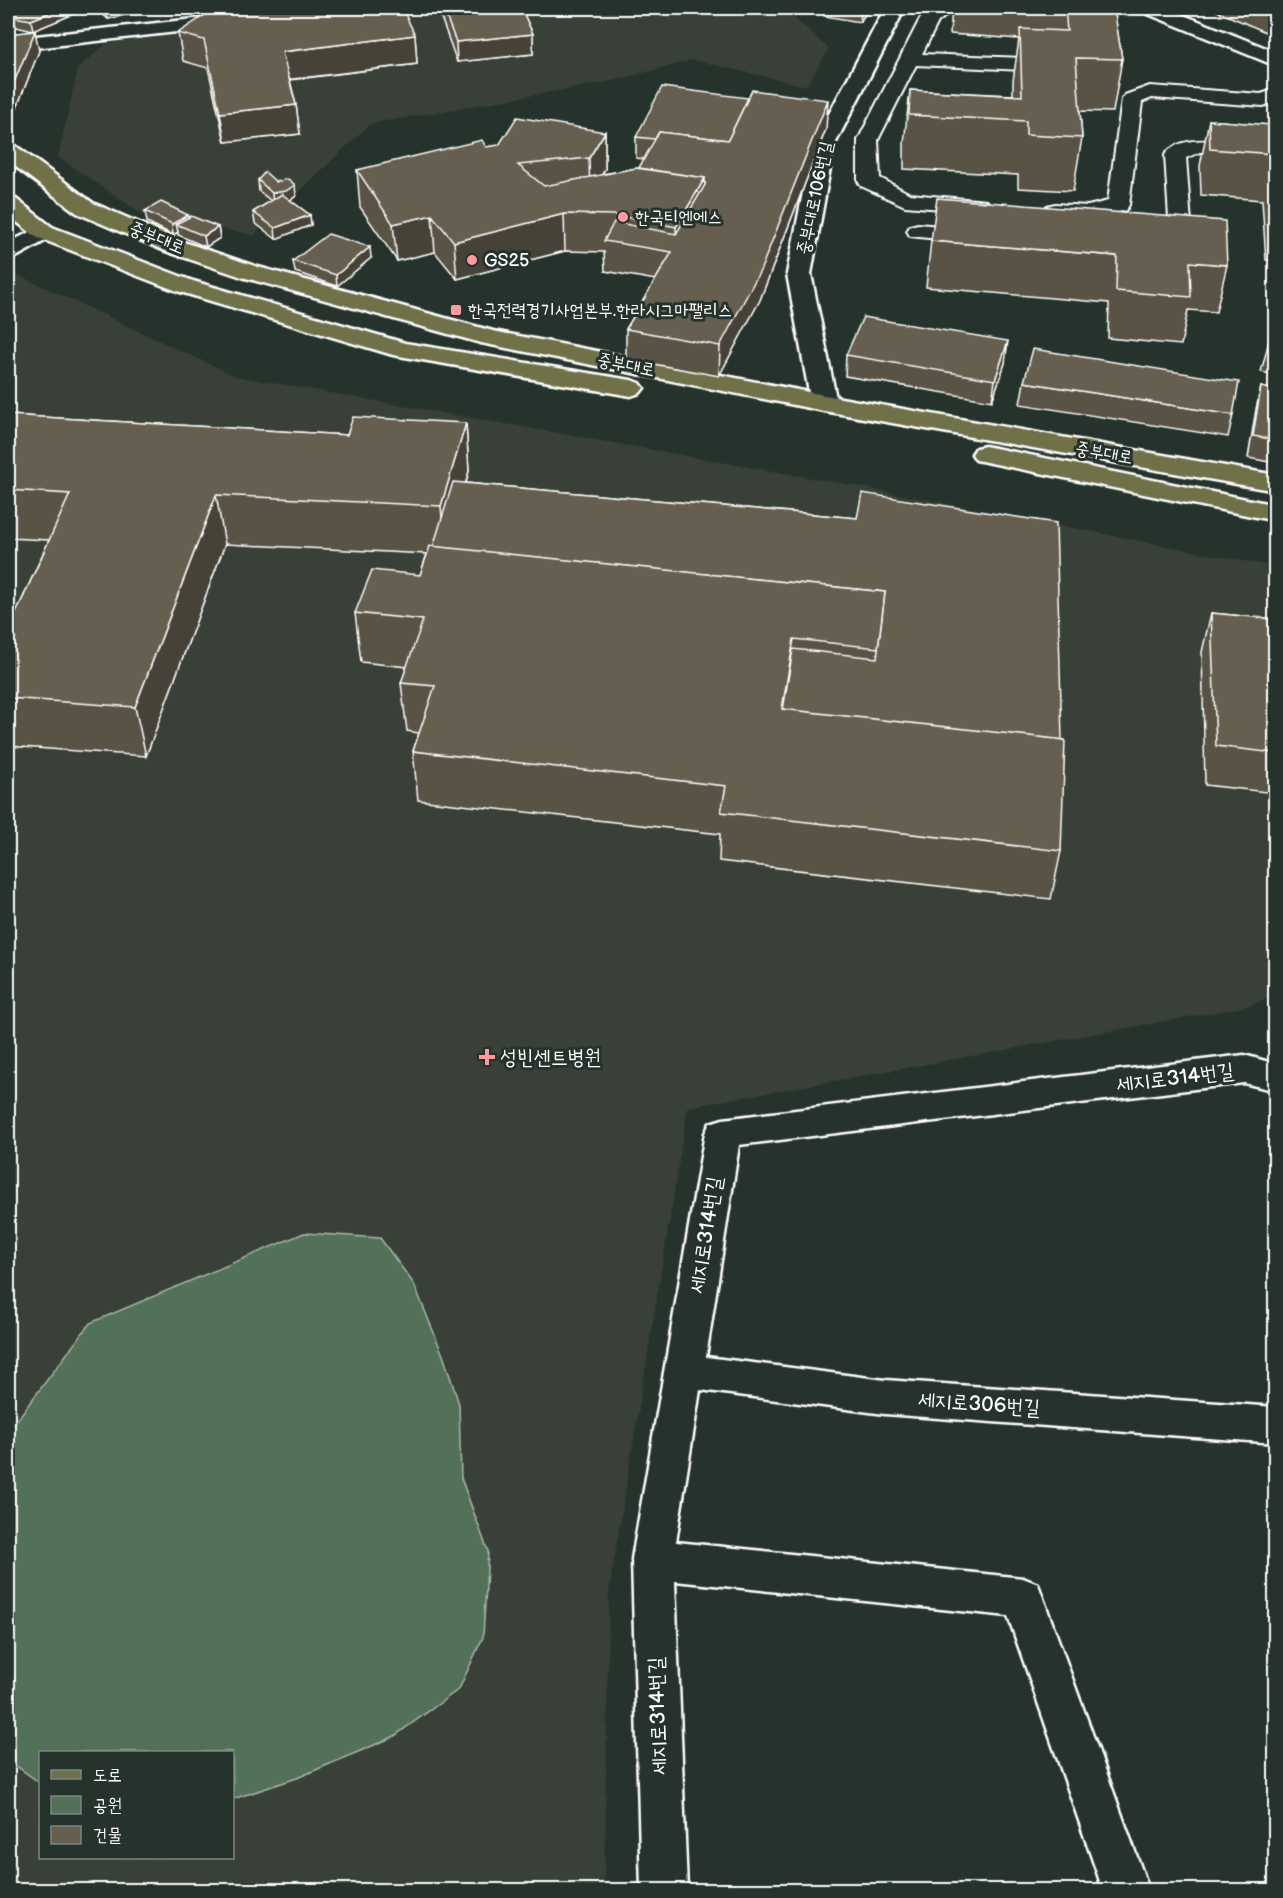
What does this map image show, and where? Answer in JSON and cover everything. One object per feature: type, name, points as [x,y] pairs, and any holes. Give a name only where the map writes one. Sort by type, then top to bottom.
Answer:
[{"type":"main road","name":"중부대로","points":[[8,151],[85,208],[173,246],[250,272],[490,338],[825,403],[1275,483]]},
{"type":"main road","name":"중부대로","points":[[8,204],[44,232],[185,286],[402,350],[695,398],[1275,513]]},
{"type":"street","name":"중부대로106번길","points":[[825,403],[799,274],[823,146],[895,8]]},
{"type":"street","points":[[1150,8],[1275,60]]},
{"type":"street","points":[[8,45],[255,18]]},
{"type":"street","points":[[8,252],[44,232]]},
{"type":"street","name":"세지로314번길","points":[[664,1890],[653,1560],[723,1133],[1244,1069],[1275,1078]]},
{"type":"street","name":"세지로306번길","points":[[684,1371],[885,1397],[1275,1425]]},
{"type":"street","points":[[653,1560],[1023,1598],[1126,1890]]},
{"type":"lane","points":[[946,8],[930,19],[868,140],[869,181],[905,200],[996,207]]},
{"type":"lane","points":[[910,59],[1024,63]]},
{"type":"lane","points":[[1031,209],[1088,213],[1118,205],[1132,99],[1150,92],[1263,100],[1275,95]]},
{"type":"lane","points":[[883,110],[905,111]]},
{"type":"lane","points":[[1137,249],[1160,251],[1181,236],[1174,154],[1197,146],[1241,148],[1275,144]]},
{"type":"lane","points":[[918,231],[999,238]]},
{"type":"shaded area","points":[[396,8],[783,8],[829,49],[806,86],[692,60],[613,81],[370,124],[254,235],[144,215],[58,157],[78,68],[107,43]]},
{"type":"shaded area","name":"성빈센트병원","points":[[18,275],[235,376],[856,486],[1275,567],[1275,996],[1244,1007],[688,1107],[609,1591],[604,1890],[8,1890],[8,280]]},
{"type":"green space","points":[[304,1233],[380,1238],[414,1284],[443,1355],[459,1404],[461,1478],[488,1551],[483,1637],[459,1689],[393,1737],[297,1778],[234,1799],[234,1751],[39,1751],[39,1782],[8,1760],[8,1445],[13,1425],[90,1323]]},
{"type":"building","points":[[17,8],[61,8],[31,20],[14,17],[8,19],[8,11]]},
{"type":"building","points":[[270,8],[402,8],[415,35],[282,52],[296,105],[220,113],[204,40],[178,33],[205,15]]},
{"type":"building","points":[[443,8],[521,8],[533,34],[456,42]]},
{"type":"building","points":[[834,8],[863,8],[861,12]]},
{"type":"building","points":[[1065,8],[1114,8],[1122,59],[1076,58],[1082,138],[1026,135],[1026,121],[909,115],[910,90],[1022,96],[1020,29],[1067,31]]},
{"type":"building","points":[[1260,8],[1275,8],[1275,14]]},
{"type":"building","points":[[35,31],[10,92],[8,88],[8,34]]},
{"type":"building","points":[[662,87],[748,98],[728,140],[659,132],[655,139],[636,137]]},
{"type":"building","points":[[752,90],[828,100],[761,269],[720,346],[626,329],[672,252],[604,241],[614,222],[676,234],[705,185],[705,178],[639,168],[659,132],[728,140]]},
{"type":"building","points":[[1270,113],[1275,113],[1275,193],[1273,154],[1210,149],[1209,120],[1271,125]]},
{"type":"building","points":[[517,117],[605,132],[589,158],[518,165],[544,186],[636,168],[705,178],[676,227],[614,215],[564,214],[454,242],[432,215],[393,224],[357,170],[482,140],[486,147],[499,145]]},
{"type":"building","points":[[265,172],[276,182],[288,179],[295,185],[286,191],[272,193],[258,180]]},
{"type":"building","points":[[282,194],[310,215],[275,228],[253,212]]},
{"type":"building","points":[[937,198],[1225,221],[1227,265],[1190,262],[1191,297],[1116,291],[1117,256],[931,241]]},
{"type":"building","points":[[161,202],[188,215],[172,224],[145,211]]},
{"type":"building","points":[[191,216],[218,227],[204,236],[176,224]]},
{"type":"building","points":[[328,234],[370,247],[336,275],[293,261]]},
{"type":"building","points":[[863,317],[1008,341],[995,380],[846,355]]},
{"type":"building","points":[[1275,325],[1275,343],[1269,341]]},
{"type":"building","points":[[1033,349],[1239,382],[1233,415],[1024,382]]},
{"type":"building","points":[[1261,387],[1275,390],[1275,440],[1253,436]]},
{"type":"building","points":[[8,415],[347,435],[353,417],[466,423],[441,506],[216,495],[135,707],[8,698],[8,631],[70,494],[8,490]]},
{"type":"building","points":[[453,482],[857,518],[862,493],[1056,523],[1062,740],[783,710],[793,649],[877,658],[885,592],[433,547]]},
{"type":"building","points":[[430,546],[885,592],[878,648],[794,639],[782,709],[1065,740],[1061,851],[721,812],[726,786],[413,751],[435,686],[401,683],[423,620],[355,613],[372,570],[420,575]]},
{"type":"building","points":[[1211,613],[1275,619],[1275,753],[1216,746]]},
{"type":"place","name":"한국티엔에스","points":[[623,217]]},
{"type":"place","name":"GS25","points":[[472,260]]},
{"type":"place","name":"한국전력경기사업본부.한라시그마팰리스","points":[[456,310]]},
{"type":"place","name":"성빈센트병원","points":[[487,1057]]}]
